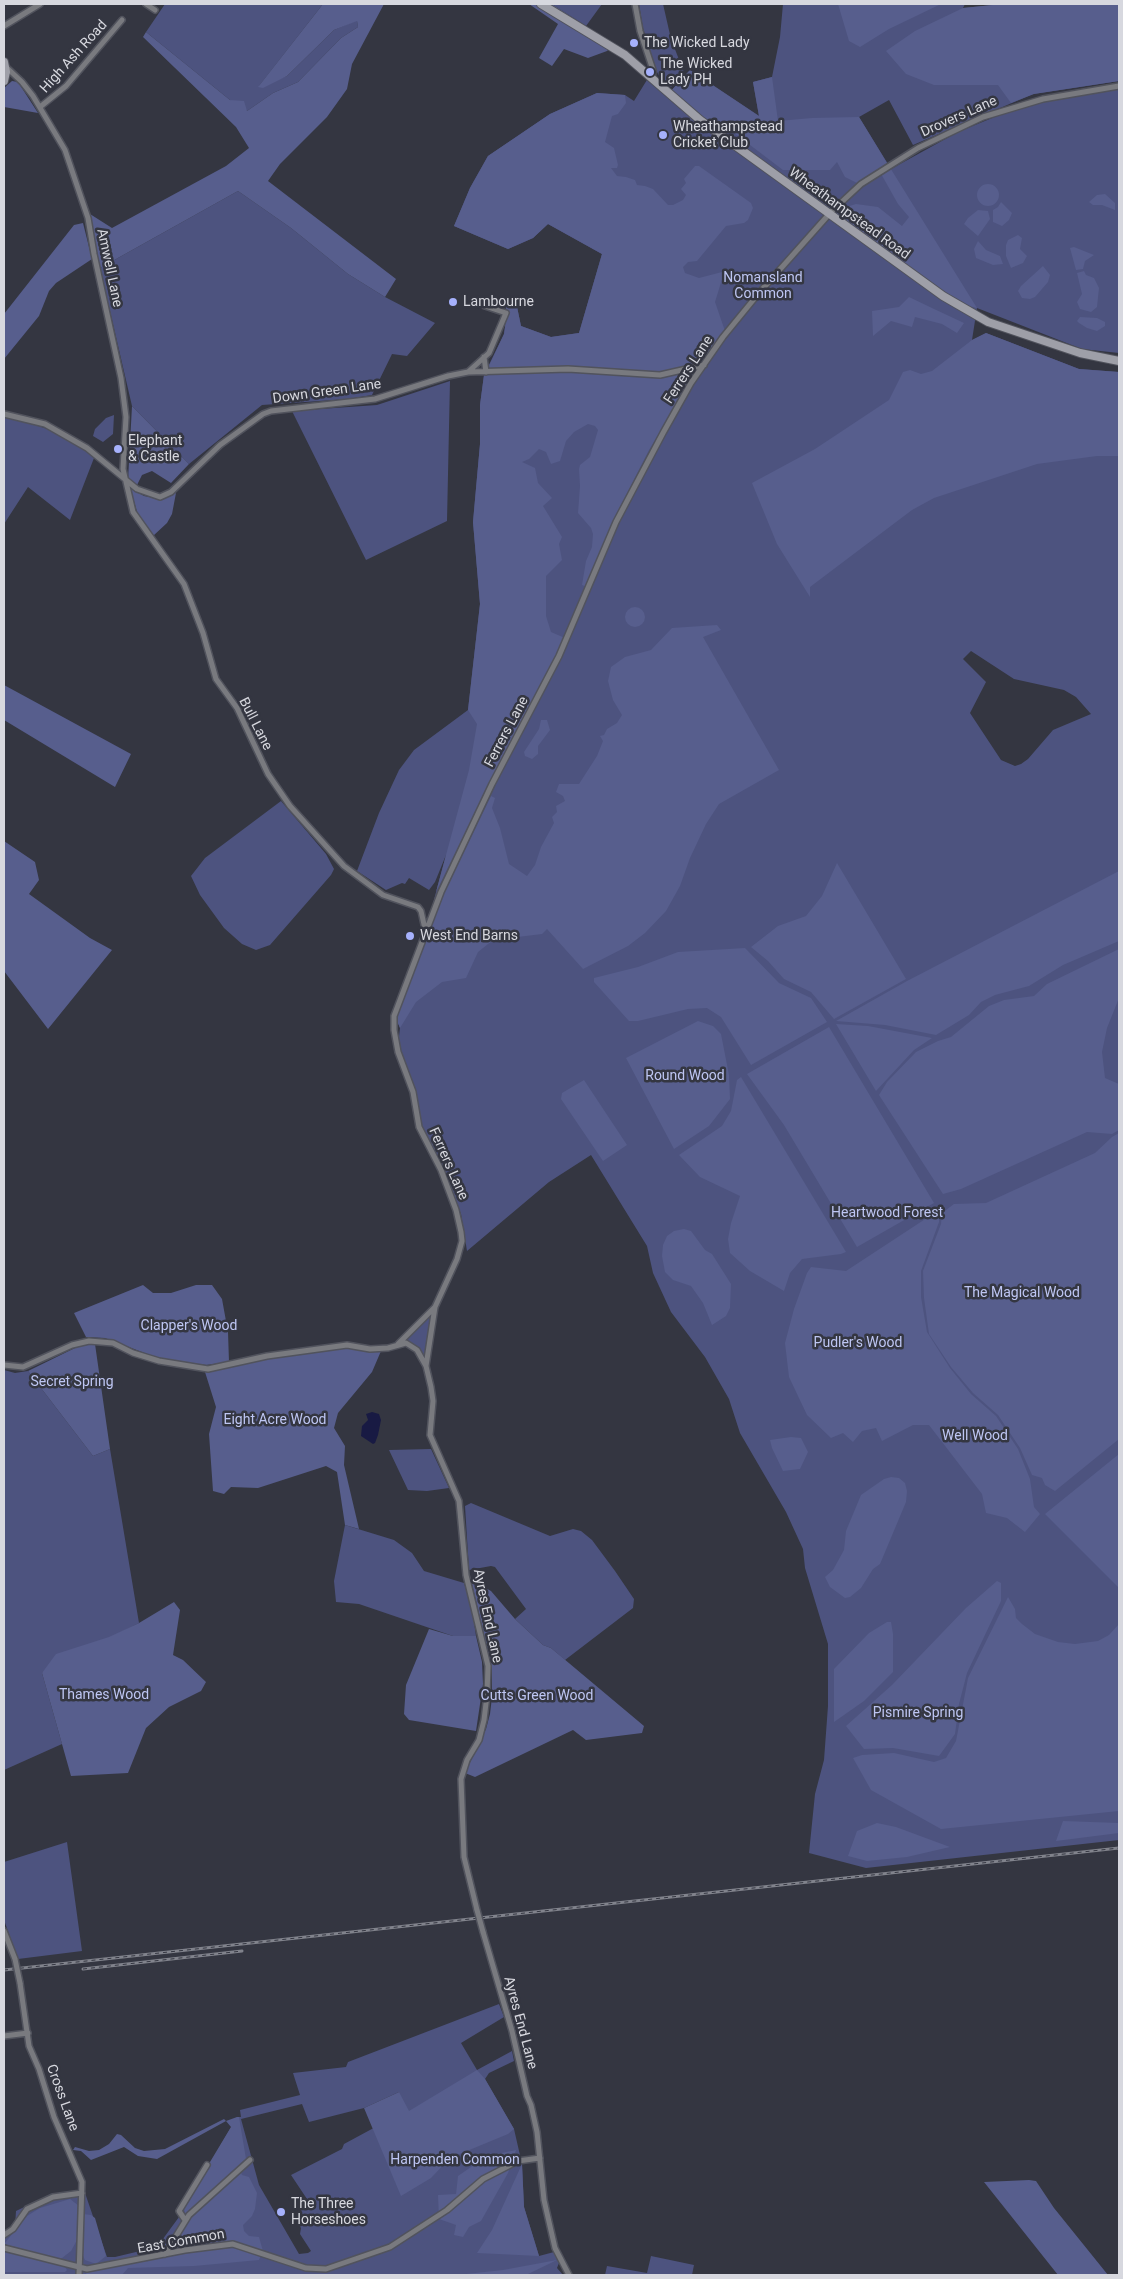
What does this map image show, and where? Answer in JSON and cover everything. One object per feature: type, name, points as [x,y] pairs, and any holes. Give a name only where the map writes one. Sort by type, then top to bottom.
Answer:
[{"type":"main road","name":"Wheathampstead Road","points":[[541,4],[613,46],[700,120],[929,287],[976,316],[1080,353],[1119,361]]},
{"type":"main road","points":[[4,81],[5,65]]},
{"type":"street","points":[[28,4],[31,9]]},
{"type":"street","points":[[4,26],[40,4]]},
{"type":"street","points":[[146,4],[155,10]]},
{"type":"street","points":[[635,4],[640,31],[653,70],[652,79]]},
{"type":"street","name":"High Ash Road","points":[[40,107],[66,86],[122,20]]},
{"type":"street","name":"Amwell Lane","points":[[5,65],[40,107],[65,150],[88,218],[121,378],[126,417],[124,480]]},
{"type":"street","points":[[4,81],[16,76]]},
{"type":"street","name":"Drovers Lane","points":[[830,214],[856,188],[879,171],[955,128],[1000,111],[1034,101],[1119,86]]},
{"type":"street","name":"Ferrers Lane","points":[[426,1366],[435,1307],[457,1260],[462,1241],[462,1232],[441,1170],[418,1127],[413,1092],[402,1066],[394,1030],[394,1016],[441,892],[492,784],[559,656],[616,522],[670,418],[704,365],[759,293],[830,214]]},
{"type":"street","points":[[468,372],[495,343],[506,313],[485,306]]},
{"type":"street","points":[[484,357],[486,372]]},
{"type":"street","name":"Down Green Lane","points":[[4,414],[33,420],[58,430],[86,448],[137,489],[160,497],[171,492],[204,458],[263,414],[286,408],[375,399],[448,376],[468,372],[568,369],[660,375],[704,365]]},
{"type":"street","name":"Bull Lane","points":[[124,480],[133,512],[184,584],[203,633],[216,679],[237,708],[268,774],[290,806],[344,866],[383,895],[418,907],[421,911],[425,930]]},
{"type":"street","name":"Ferrers Lane","points":[[398,1344],[435,1307]]},
{"type":"street","points":[[4,1365],[23,1367],[72,1345],[89,1341],[113,1343],[133,1353],[159,1361],[208,1369],[267,1356],[348,1345],[370,1349],[388,1348],[398,1344]]},
{"type":"street","name":"Ayres End Lane","points":[[398,1344],[406,1343],[414,1347],[426,1366],[433,1401],[430,1435],[459,1501],[466,1575],[488,1666],[484,1720],[479,1740],[467,1760],[461,1779],[464,1857],[483,1932],[518,2053],[537,2132],[544,2200],[555,2248],[569,2275]]},
{"type":"street","name":"Cross Lane","points":[[4,1931],[15,1959],[29,2046],[39,2069],[54,2117],[81,2176],[80,2275]]},
{"type":"street","points":[[4,2036],[28,2032]]},
{"type":"street","name":"East Common","points":[[4,2248],[80,2269],[234,2244],[306,2268],[318,2270],[334,2268],[390,2247],[447,2210],[482,2179],[518,2161],[540,2158]]},
{"type":"street","points":[[165,2254],[185,2220],[250,2160]]},
{"type":"street","points":[[185,2220],[179,2211],[207,2165]]},
{"type":"street","points":[[4,2236],[14,2229],[27,2209],[53,2197],[82,2193]]},
{"type":"green space","points":[[165,4],[323,4],[259,86],[287,76],[334,30],[357,20],[358,27],[341,38],[298,82],[273,93],[247,111],[230,100],[146,32]]},
{"type":"green space","points":[[323,4],[384,4],[352,64],[347,89],[327,117],[280,164],[268,181],[396,279],[385,297],[348,274],[291,228],[238,191],[100,268],[90,214],[112,228],[226,166],[249,148],[236,127],[143,37],[146,32],[230,100],[244,101],[247,111],[273,93],[298,82],[341,38],[358,27],[357,21],[334,30],[287,76],[263,88],[258,87]]},
{"type":"green space","points":[[529,4],[552,4],[586,26],[610,48],[588,58],[564,49],[552,66],[539,58],[558,24]]},
{"type":"green space","points":[[552,4],[602,4],[586,26]]},
{"type":"green space","points":[[639,4],[663,4],[671,39],[685,75],[671,87],[663,83],[657,72],[643,28]]},
{"type":"green space","points":[[783,4],[965,4],[963,8],[1003,4],[1119,4],[1119,81],[1033,94],[913,145],[889,100],[859,117],[891,169],[958,132],[997,116],[1046,101],[1119,89],[1119,353],[1082,349],[977,308],[972,340],[986,333],[1079,369],[1119,372],[1119,1840],[866,1868],[809,1853],[815,1794],[824,1760],[828,1706],[828,1644],[805,1568],[803,1549],[786,1512],[740,1433],[729,1399],[705,1357],[671,1312],[653,1273],[647,1246],[591,1155],[549,1182],[467,1251],[461,1214],[448,1180],[422,1126],[415,1089],[398,1045],[400,1028],[395,1016],[421,948],[446,855],[435,882],[429,890],[409,878],[405,884],[402,883],[386,890],[357,871],[379,813],[399,770],[414,750],[468,710],[480,604],[473,522],[480,444],[480,405],[484,375],[504,334],[507,313],[505,303],[516,302],[521,326],[551,337],[579,333],[602,254],[548,224],[533,238],[508,249],[454,226],[470,188],[488,156],[550,114],[597,93],[625,95],[634,101],[650,75],[670,92],[690,70],[759,116],[753,82],[772,77],[780,37]],"holes":[[[971,651],[1014,679],[1064,690],[1076,697],[1091,714],[1053,730],[1028,759],[1015,766],[1001,760],[970,713],[986,682],[963,659]]]},
{"type":"green space","points":[[838,4],[941,4],[889,29],[860,47],[849,41]]},
{"type":"green space","points":[[1003,4],[1119,4],[1119,81],[1034,94],[1011,103],[998,85],[934,85],[906,74],[886,51],[915,31],[963,8]]},
{"type":"green space","points":[[690,70],[759,116],[753,82],[772,77],[778,121],[859,117],[887,163],[857,183],[845,177],[837,162],[830,170],[783,170],[725,126],[720,132],[670,92]]},
{"type":"green space","points":[[12,81],[18,82],[38,113],[4,107],[4,88]]},
{"type":"green space","points":[[597,93],[625,95],[626,103],[618,114],[612,116],[605,142],[614,148],[618,165],[617,168],[611,168],[617,176],[635,180],[637,185],[653,189],[668,205],[673,205],[683,200],[686,195],[681,189],[686,183],[684,179],[695,166],[699,166],[751,203],[753,208],[748,220],[744,223],[726,226],[697,261],[688,262],[683,267],[685,273],[699,278],[722,272],[723,276],[715,302],[725,331],[705,360],[663,373],[487,370],[504,334],[507,313],[505,303],[516,302],[521,326],[551,337],[579,333],[602,254],[548,224],[533,238],[508,249],[454,226],[470,188],[488,156],[550,114]]},
{"type":"green space","points":[[889,166],[977,308],[964,305],[942,291],[883,251],[836,214],[843,208],[856,204],[878,207],[902,226],[909,217],[898,204],[880,172]]},
{"type":"green space","points":[[984,184],[992,184],[999,191],[999,199],[992,206],[984,206],[977,199],[977,191]]},
{"type":"green space","points":[[238,191],[291,228],[348,274],[385,297],[435,323],[407,356],[392,354],[372,395],[348,399],[262,405],[189,464],[132,406],[100,268]]},
{"type":"green space","points":[[1105,194],[1115,203],[1115,210],[1102,205],[1093,205],[1089,202],[1097,195]]},
{"type":"green space","points":[[1001,202],[1012,213],[1009,220],[1002,226],[993,222],[993,210]]},
{"type":"green space","points":[[978,210],[988,211],[990,219],[978,236],[964,224]]},
{"type":"green space","points":[[83,223],[92,259],[56,283],[49,291],[39,316],[4,359],[4,314],[74,225]]},
{"type":"green space","points":[[1018,235],[1022,238],[1020,249],[1027,256],[1023,263],[1011,268],[1006,256],[1006,245],[1008,240]]},
{"type":"green space","points":[[978,241],[986,250],[1000,256],[1003,264],[993,265],[976,258],[974,249]]},
{"type":"green space","points":[[1074,247],[1094,255],[1085,261],[1083,269],[1076,270],[1070,248]]},
{"type":"green space","points":[[1043,266],[1050,275],[1048,282],[1035,297],[1030,299],[1022,298],[1018,291],[1021,286]]},
{"type":"green space","points":[[1084,271],[1086,275],[1094,278],[1099,288],[1097,307],[1091,312],[1080,309],[1077,302],[1082,294],[1077,273]]},
{"type":"green space","points":[[909,297],[964,323],[957,333],[942,324],[915,317],[912,327],[891,321],[873,336],[872,311],[899,307]]},
{"type":"green space","points":[[1080,317],[1097,318],[1105,322],[1105,326],[1097,331],[1087,328],[1077,321]]},
{"type":"green space","points":[[986,333],[1079,369],[1119,372],[1119,456],[1097,456],[1037,464],[934,498],[912,510],[810,587],[810,597],[777,544],[752,483],[815,449],[889,400],[903,372],[910,370],[921,374],[932,371],[972,340]]},
{"type":"green space","points":[[696,369],[697,371],[649,450],[617,513],[587,587],[582,585],[586,561],[592,547],[593,534],[591,528],[578,513],[579,469],[580,465],[590,457],[598,430],[595,426],[588,424],[574,432],[566,441],[560,461],[551,464],[546,452],[539,449],[529,459],[522,462],[535,468],[538,483],[552,498],[543,506],[562,537],[559,544],[562,560],[546,576],[546,616],[551,632],[565,638],[529,714],[502,759],[436,892],[469,770],[477,724],[468,710],[480,604],[473,522],[480,444],[480,405],[484,375],[487,373],[578,371],[653,377]]},
{"type":"green space","points":[[450,381],[447,521],[366,560],[292,411],[377,405]]},
{"type":"green space","points":[[132,406],[189,464],[171,483],[152,471],[142,475],[136,487],[128,480]]},
{"type":"green space","points":[[114,415],[113,434],[103,442],[93,436],[95,429],[106,418]]},
{"type":"green space","points":[[4,417],[21,420],[59,433],[85,449],[94,458],[70,520],[28,487],[4,524]]},
{"type":"green space","points":[[130,488],[144,496],[161,499],[176,493],[172,514],[167,523],[153,536],[138,515]]},
{"type":"green space","points":[[635,607],[642,610],[645,617],[642,624],[635,627],[628,624],[625,617],[628,610]]},
{"type":"green space","points":[[717,625],[721,630],[703,637],[779,770],[719,804],[706,824],[690,858],[680,886],[666,911],[645,933],[628,946],[583,969],[547,929],[542,934],[493,940],[478,952],[466,978],[442,982],[416,1002],[400,1028],[395,1016],[441,899],[491,796],[495,798],[492,808],[500,828],[509,864],[527,876],[535,865],[541,847],[554,823],[552,817],[557,812],[556,806],[565,801],[563,796],[556,792],[559,784],[579,784],[597,756],[603,741],[600,736],[604,735],[607,729],[617,723],[622,715],[613,700],[608,681],[611,667],[625,657],[651,650],[672,628]]},
{"type":"green space","points":[[4,685],[131,754],[115,787],[4,720]]},
{"type":"green space","points":[[541,720],[547,720],[550,730],[538,746],[538,754],[532,759],[525,756],[524,752],[539,729]]},
{"type":"green space","points":[[281,801],[326,854],[334,869],[331,875],[270,945],[256,950],[242,944],[224,928],[200,895],[191,876],[205,858]]},
{"type":"green space","points":[[4,841],[35,862],[39,880],[29,894],[90,938],[112,950],[48,1029],[4,971]]},
{"type":"green space","points":[[837,863],[906,979],[834,1019],[811,992],[784,979],[768,961],[751,947],[778,926],[806,916],[822,896]]},
{"type":"green space","points":[[1119,871],[1119,941],[1063,965],[1029,986],[995,995],[981,1002],[969,1015],[936,1035],[885,1025],[836,1021],[907,981]]},
{"type":"green space","points":[[745,948],[779,983],[811,998],[827,1022],[751,1065],[721,1017],[707,1008],[688,1009],[638,1021],[629,1021],[594,982],[594,978],[638,967],[678,952]]},
{"type":"green space","points":[[1119,949],[1119,998],[1107,1028],[1102,1052],[1105,1078],[1119,1084],[1119,1130],[1112,1134],[1087,1132],[961,1189],[943,1194],[879,1095],[887,1082],[916,1052],[951,1037],[989,1006],[1004,1000],[1034,996],[1047,984]]},
{"type":"green space","name":"Round Wood","points":[[698,1021],[713,1026],[721,1034],[729,1075],[730,1099],[709,1126],[674,1149],[626,1058]]},
{"type":"green space","points":[[836,1024],[868,1026],[932,1038],[914,1050],[876,1091]]},
{"type":"green space","name":"Heartwood Forest","points":[[829,1027],[934,1203],[857,1247],[784,1125],[747,1074]]},
{"type":"green space","points":[[741,1077],[846,1252],[802,1259],[790,1273],[784,1291],[750,1271],[730,1253],[728,1239],[740,1196],[700,1177],[679,1155],[722,1126],[731,1111],[737,1080]]},
{"type":"green space","points":[[584,1080],[627,1145],[603,1161],[561,1099],[562,1093]]},
{"type":"green space","name":"The Magical Wood","points":[[1119,1133],[1119,1439],[1055,1491],[1045,1485],[1042,1478],[1032,1475],[1020,1448],[998,1415],[973,1393],[951,1367],[929,1334],[924,1298],[923,1271],[941,1224],[942,1213],[954,1204],[986,1203],[1095,1153]]},
{"type":"green space","name":"Pudler's Wood","points":[[939,1210],[939,1222],[921,1271],[921,1297],[927,1332],[950,1368],[971,1394],[996,1416],[1018,1449],[1030,1479],[1034,1507],[1040,1514],[1025,1532],[1007,1518],[986,1513],[982,1494],[929,1425],[913,1425],[882,1441],[876,1428],[862,1431],[853,1442],[843,1433],[831,1438],[807,1415],[789,1377],[785,1343],[794,1309],[811,1267],[846,1271]]},
{"type":"green space","points":[[684,1229],[691,1231],[705,1250],[712,1254],[731,1284],[730,1308],[726,1316],[712,1325],[703,1303],[691,1286],[673,1280],[665,1272],[662,1256],[663,1245],[667,1236],[674,1231]]},
{"type":"green space","name":"Clapper's Wood","points":[[143,1285],[153,1293],[171,1293],[196,1285],[212,1285],[222,1299],[228,1332],[229,1362],[206,1365],[163,1360],[105,1338],[86,1337],[74,1313]]},
{"type":"green space","points":[[433,1312],[424,1359],[416,1346],[405,1341]]},
{"type":"green space","name":"Secret Spring","points":[[95,1344],[110,1449],[93,1456],[28,1371],[79,1346]]},
{"type":"green space","name":"Eight Acre Wood","points":[[350,1347],[381,1351],[372,1372],[338,1413],[334,1428],[345,1446],[344,1465],[359,1529],[345,1525],[337,1472],[326,1466],[258,1488],[231,1487],[224,1494],[213,1491],[209,1434],[216,1407],[205,1372],[266,1358]]},
{"type":"green space","points":[[4,1370],[15,1373],[28,1371],[93,1456],[110,1449],[139,1623],[42,1673],[62,1744],[4,1770]]},
{"type":"green space","points":[[791,1437],[801,1438],[808,1452],[800,1469],[783,1471],[770,1440]]},
{"type":"green space","points":[[431,1449],[449,1488],[427,1491],[408,1490],[389,1450]]},
{"type":"green space","points":[[1119,1454],[1119,1588],[1045,1514]]},
{"type":"green space","points":[[891,1477],[899,1478],[905,1483],[907,1491],[906,1502],[880,1564],[873,1569],[861,1588],[850,1597],[845,1598],[830,1587],[825,1577],[833,1570],[844,1550],[846,1531],[861,1495],[884,1479]]},
{"type":"green space","points":[[471,1503],[550,1536],[573,1529],[581,1531],[592,1540],[634,1599],[633,1608],[565,1660],[551,1648],[543,1645],[515,1619],[526,1609],[495,1567],[469,1570],[465,1506]]},
{"type":"green space","points":[[345,1525],[394,1540],[412,1553],[424,1571],[464,1583],[472,1608],[476,1636],[453,1636],[359,1604],[336,1602],[334,1581]]},
{"type":"green space","name":"Cutts Green Wood","points":[[471,1580],[491,1591],[515,1619],[543,1645],[551,1648],[644,1726],[642,1733],[586,1740],[573,1730],[475,1777],[465,1773],[486,1729],[492,1697],[492,1668]]},
{"type":"green space","name":"Pismire Spring","points":[[997,1581],[1001,1583],[1001,1601],[967,1673],[959,1704],[955,1734],[939,1756],[893,1748],[864,1749],[846,1726],[892,1685],[966,1608]]},
{"type":"green space","points":[[1008,1597],[1015,1609],[1016,1618],[1022,1624],[1035,1634],[1058,1642],[1075,1644],[1098,1641],[1109,1635],[1119,1624],[1119,1811],[941,1829],[871,1790],[853,1758],[862,1755],[894,1753],[934,1762],[946,1758],[956,1741],[968,1678]]},
{"type":"green space","name":"Thames Wood","points":[[174,1602],[180,1610],[173,1655],[183,1660],[206,1682],[201,1691],[169,1707],[146,1728],[128,1773],[71,1776],[42,1673],[56,1654],[109,1637],[139,1623]]},
{"type":"green space","points":[[887,1622],[891,1622],[893,1634],[893,1672],[864,1701],[834,1722],[834,1669],[869,1633]]},
{"type":"green space","name":"Cutts Green Wood","points":[[429,1629],[453,1636],[476,1636],[482,1662],[483,1684],[476,1731],[409,1720],[404,1714],[406,1685]]},
{"type":"green space","points":[[1063,1821],[1119,1823],[1119,1833],[1056,1841]]},
{"type":"green space","points":[[877,1823],[896,1827],[950,1847],[907,1857],[867,1861],[848,1856],[857,1831]]},
{"type":"green space","points":[[67,1842],[82,1951],[18,1959],[4,1920],[4,1862]]},
{"type":"green space","name":"Harpenden Common","points":[[499,2004],[504,2017],[461,2043],[477,2070],[512,2051],[514,2061],[489,2073],[485,2079],[514,2129],[522,2164],[524,2207],[539,2256],[554,2252],[559,2263],[557,2268],[563,2275],[4,2275],[4,2233],[15,2226],[16,2211],[41,2199],[80,2190],[85,2193],[107,2257],[115,2257],[157,2247],[179,2217],[237,2117],[241,2117],[240,2110],[300,2095],[293,2073],[346,2067],[348,2062]],"holes":[[[399,2092],[394,2117],[344,2144],[342,2149],[291,2175],[307,2199],[296,2220],[301,2228],[300,2234],[311,2251],[299,2254],[259,2185],[241,2119],[302,2104],[309,2122],[364,2108]]]},
{"type":"green space","points":[[477,2070],[485,2079],[514,2129],[508,2134],[450,2158],[431,2178],[401,2196],[364,2108],[399,2092],[409,2111]]},
{"type":"green space","points":[[239,2117],[246,2159],[186,2215],[183,2207],[231,2127],[226,2121]]},
{"type":"green space","points":[[224,2119],[226,2121],[157,2159],[138,2156],[124,2147],[91,2160],[81,2151],[73,2150],[75,2147],[89,2151],[99,2150],[109,2144],[117,2134],[121,2135],[135,2148],[144,2151],[165,2149]]},
{"type":"green space","points":[[516,2150],[508,2173],[481,2221],[469,2227],[463,2237],[454,2235],[456,2225],[439,2219],[438,2195],[456,2194],[458,2176],[487,2156]]},
{"type":"green space","points":[[522,2164],[524,2207],[539,2256],[477,2253],[492,2230]]},
{"type":"green space","points":[[240,2170],[242,2175],[249,2177],[257,2193],[255,2209],[252,2216],[243,2225],[244,2231],[249,2236],[259,2237],[263,2251],[234,2242],[207,2243],[171,2249],[170,2246],[187,2221]]},
{"type":"green space","points":[[1036,2181],[1054,2208],[1108,2275],[1058,2275],[984,2182]]},
{"type":"green space","points":[[70,2199],[79,2206],[77,2240],[71,2251],[62,2258],[56,2259],[4,2244],[27,2216],[40,2208]]},
{"type":"green space","points":[[83,2214],[91,2215],[95,2218],[106,2256],[96,2264],[85,2260],[83,2256]]},
{"type":"green space","points":[[233,2248],[261,2255],[259,2260],[194,2266],[128,2268],[122,2275],[86,2275],[87,2271],[212,2249]]},
{"type":"green space","points":[[4,2250],[64,2266],[67,2270],[65,2272],[4,2272]]},
{"type":"green space","points":[[651,2256],[694,2265],[692,2275],[605,2275],[607,2266],[647,2273]]},
{"type":"green space","points":[[557,2260],[526,2275],[457,2275],[503,2270]]},
{"type":"shaded area","points":[[372,1412],[379,1414],[381,1420],[378,1435],[373,1444],[361,1436],[362,1426],[368,1420],[366,1414]]},
{"type":"railway","points":[[4,1970],[1119,1848]]},
{"type":"railway","points":[[83,1969],[242,1951]]},
{"type":"place","name":"The Wicked Lady","points":[[634,43]]},
{"type":"place","name":"The Wicked Lady PH","points":[[650,72]]},
{"type":"place","name":"Wheathampstead Cricket Club","points":[[663,135]]},
{"type":"place","name":"Lambourne","points":[[453,302]]},
{"type":"place","name":"Elephant & Castle","points":[[118,449]]},
{"type":"place","name":"West End Barns","points":[[410,936]]},
{"type":"place","name":"The Three Horseshoes","points":[[281,2212]]},
{"type":"park label","name":"Nomansland Common","points":[[763,286]]},
{"type":"park label","name":"Well Wood","points":[[975,1436]]}]
